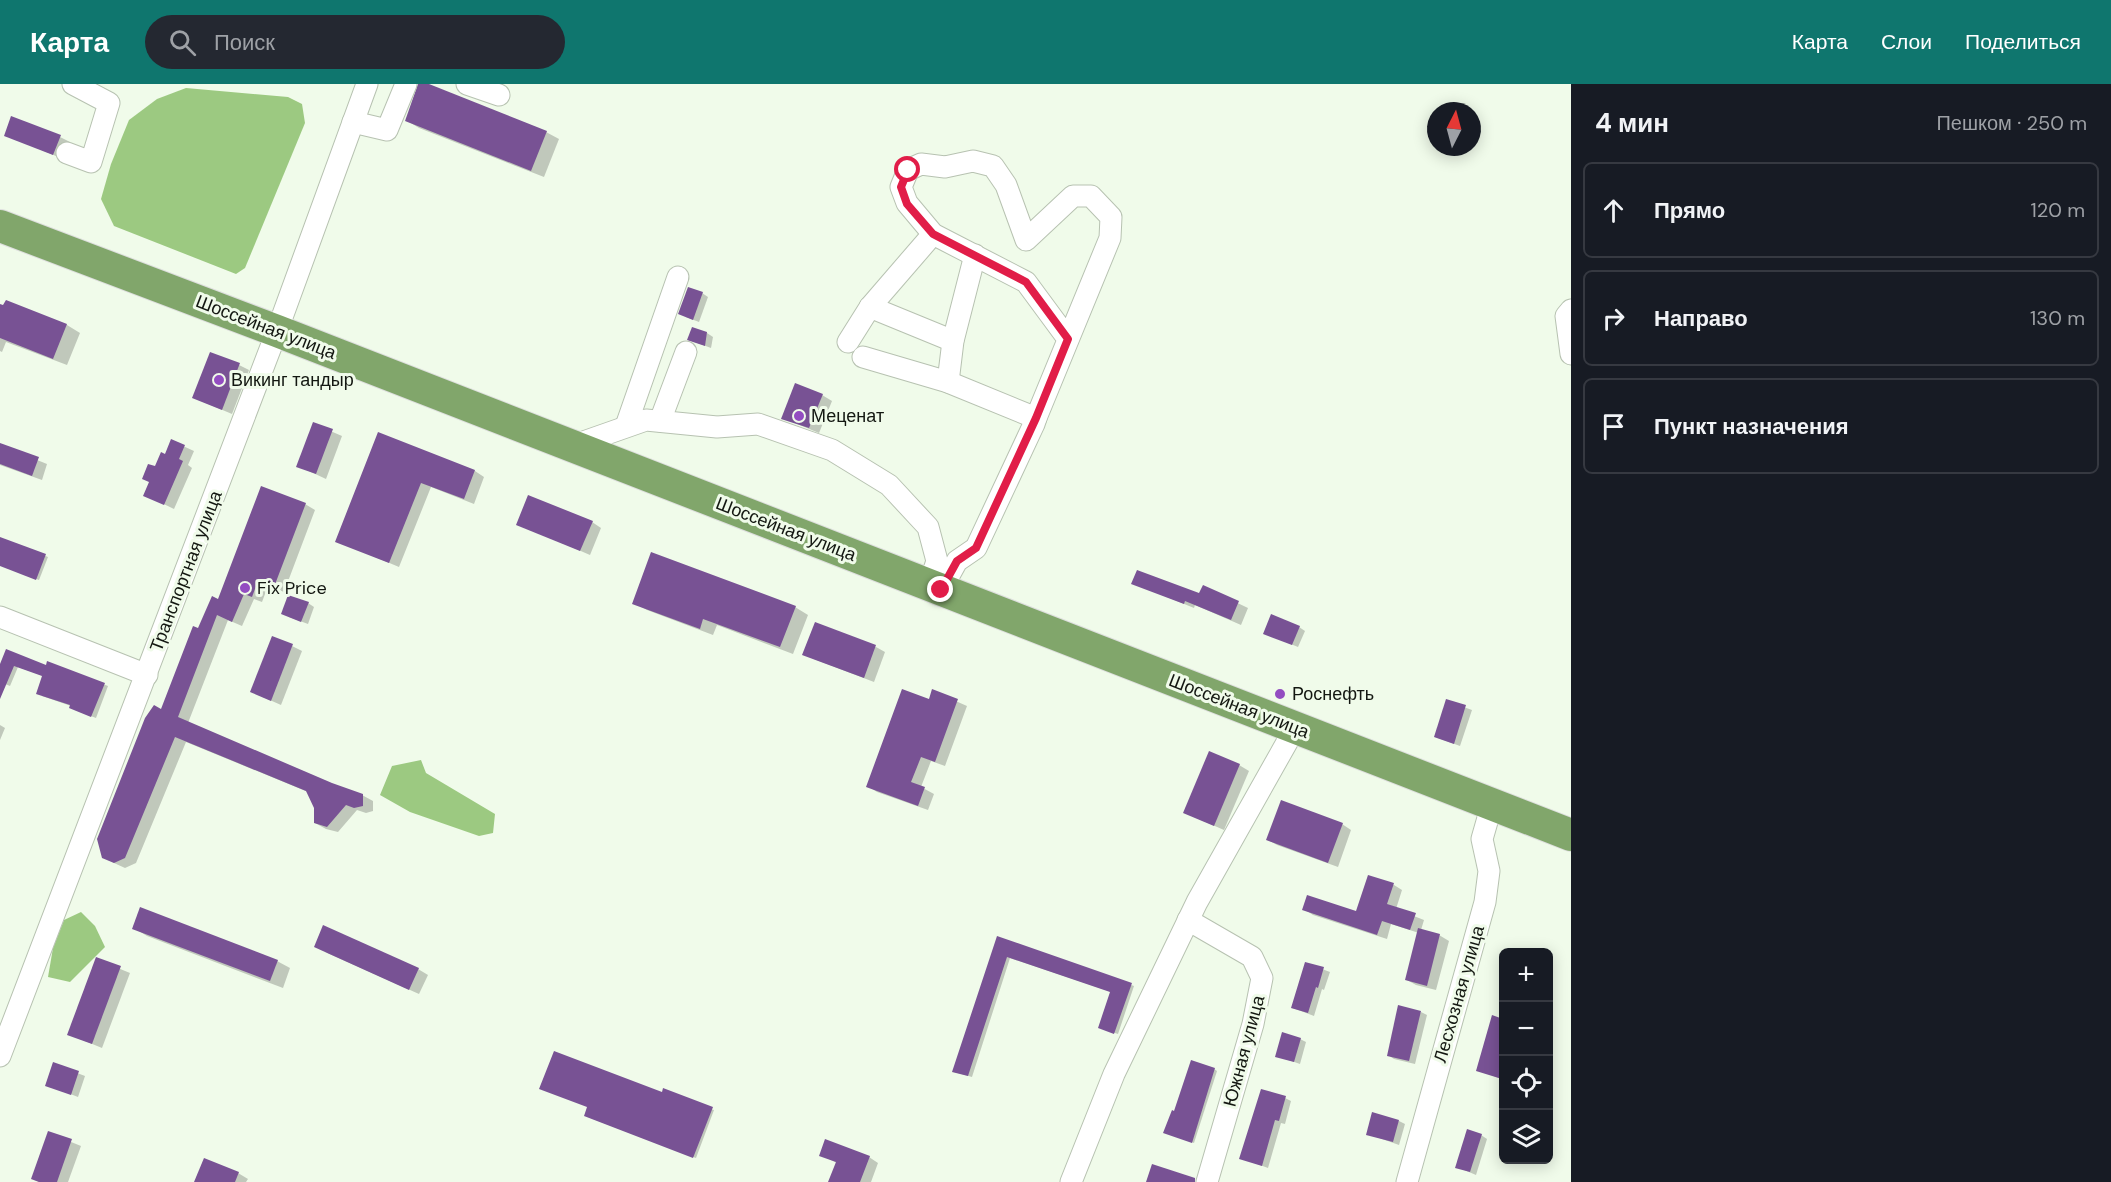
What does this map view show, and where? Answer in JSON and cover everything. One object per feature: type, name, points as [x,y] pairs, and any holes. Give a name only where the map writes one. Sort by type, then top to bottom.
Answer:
[{"type":"highway","name":"Шоссейная улица","points":[[0,226],[277,331],[1571,835]]},
{"type":"street","points":[[67,153],[91,162],[109,103],[73,84]]},
{"type":"street","name":"Транспортная улица","points":[[0,1056],[277,331],[367,84]]},
{"type":"street","points":[[353,122],[387,130],[406,84]]},
{"type":"street","points":[[467,84],[499,95]]},
{"type":"street","points":[[935,587],[957,561],[976,548],[1036,418],[1110,238],[1111,217],[1091,196],[1073,196],[1026,240],[1006,185],[993,166],[973,161],[945,167],[921,164],[908,170],[901,187],[907,204],[933,234],[1026,282],[1068,339]]},
{"type":"street","points":[[848,342],[870,307],[933,234]]},
{"type":"street","points":[[948,382],[953,341],[975,255]]},
{"type":"street","points":[[626,426],[678,277]]},
{"type":"street","points":[[870,307],[953,341]]},
{"type":"street","points":[[1571,310],[1566,316],[1571,354]]},
{"type":"street","points":[[660,421],[686,352]]},
{"type":"street","points":[[863,357],[948,382],[1036,418]]},
{"type":"street","points":[[572,446],[646,420],[717,427],[758,424],[832,450],[889,485],[928,526],[937,561],[935,587]]},
{"type":"street","points":[[0,617],[147,675]]},
{"type":"street","points":[[1071,1182],[1114,1074],[1188,920],[1295,728]]},
{"type":"street","name":"Лесхозная улица","points":[[1407,1182],[1485,902],[1489,870],[1482,839],[1492,804]]},
{"type":"street","name":"Южная улица","points":[[1188,920],[1252,957],[1262,978],[1253,1024],[1207,1182]]},
{"type":"green space","points":[[186,88],[288,97],[302,104],[305,123],[245,268],[236,274],[114,226],[101,199],[111,164],[129,120],[157,99]]},
{"type":"green space","points":[[421,760],[426,773],[495,814],[493,833],[479,836],[410,812],[380,795],[392,766]]},
{"type":"green space","points":[[81,912],[95,926],[105,947],[70,982],[48,977],[53,948],[64,920]]},
{"type":"building","points":[[418,84],[429,84],[547,131],[531,171],[405,121]]},
{"type":"building","points":[[11,116],[61,135],[53,155],[4,136]]},
{"type":"building","points":[[688,287],[703,292],[693,320],[678,314]]},
{"type":"building","points":[[6,300],[67,324],[53,359],[0,338],[0,304],[3,305]]},
{"type":"building","points":[[692,327],[707,332],[705,346],[687,340]]},
{"type":"building","points":[[210,352],[240,363],[222,410],[192,398]]},
{"type":"building","points":[[795,383],[823,394],[809,428],[781,419]]},
{"type":"building","points":[[313,422],[333,429],[316,474],[296,467]]},
{"type":"building","points":[[378,432],[475,470],[464,499],[421,483],[389,563],[335,542]]},
{"type":"building","points":[[171,439],[185,445],[179,459],[183,461],[164,505],[143,496],[149,482],[142,479],[148,464],[155,466],[161,452],[165,454]]},
{"type":"building","points":[[0,443],[39,457],[32,476],[0,464]]},
{"type":"building","points":[[261,486],[306,503],[274,587],[258,581],[252,597],[244,594],[232,622],[217,615],[178,717],[363,794],[363,806],[354,808],[346,805],[327,827],[314,823],[314,808],[306,791],[175,737],[125,858],[114,863],[102,858],[97,839],[145,718],[154,705],[161,709],[193,626],[198,628],[212,596],[218,599]]},
{"type":"building","points":[[528,495],[593,521],[580,551],[516,525]]},
{"type":"building","points":[[0,537],[46,554],[36,580],[0,566]]},
{"type":"building","points":[[651,552],[796,606],[780,647],[703,619],[700,629],[632,604]]},
{"type":"building","points":[[1137,570],[1199,593],[1203,585],[1239,601],[1231,620],[1185,601],[1184,604],[1131,584]]},
{"type":"building","points":[[288,595],[309,602],[301,622],[281,614]]},
{"type":"building","points":[[1271,614],[1300,626],[1292,645],[1263,634]]},
{"type":"building","points":[[815,622],[876,645],[864,678],[802,655]]},
{"type":"building","points":[[272,636],[293,644],[271,701],[250,692]]},
{"type":"building","points":[[6,649],[46,665],[47,661],[105,683],[91,717],[69,708],[70,705],[36,694],[42,676],[14,666],[0,699],[0,664]]},
{"type":"building","points":[[902,689],[929,699],[932,689],[958,699],[935,762],[921,757],[911,782],[925,787],[918,806],[866,787]]},
{"type":"building","points":[[1446,699],[1466,705],[1454,744],[1434,737]]},
{"type":"building","points":[[1209,751],[1240,764],[1214,826],[1183,813]]},
{"type":"building","points":[[1281,800],[1343,823],[1328,863],[1266,840]]},
{"type":"building","points":[[1368,875],[1394,883],[1387,904],[1416,913],[1410,930],[1382,921],[1377,935],[1302,910],[1307,895],[1356,911]]},
{"type":"building","points":[[140,907],[278,960],[270,981],[132,929]]},
{"type":"building","points":[[323,925],[419,968],[409,990],[314,947]]},
{"type":"building","points":[[1418,928],[1440,934],[1427,986],[1405,980]]},
{"type":"building","points":[[997,936],[1132,983],[1114,1034],[1098,1028],[1110,992],[1007,957],[968,1076],[952,1072]]},
{"type":"building","points":[[96,957],[121,966],[92,1044],[67,1035]]},
{"type":"building","points":[[1305,962],[1324,967],[1308,1013],[1291,1008]]},
{"type":"building","points":[[1398,1005],[1421,1011],[1409,1061],[1387,1056]]},
{"type":"building","points":[[1492,1015],[1499,1018],[1499,1078],[1476,1071]]},
{"type":"building","points":[[1282,1032],[1301,1038],[1294,1062],[1275,1057]]},
{"type":"building","points":[[554,1051],[662,1092],[663,1088],[713,1107],[693,1158],[584,1116],[587,1107],[539,1089]]},
{"type":"building","points":[[1191,1060],[1215,1068],[1192,1143],[1163,1133],[1172,1110],[1174,1111]]},
{"type":"building","points":[[53,1062],[79,1071],[71,1095],[45,1086]]},
{"type":"building","points":[[1261,1089],[1286,1096],[1279,1121],[1275,1120],[1262,1166],[1239,1159]]},
{"type":"building","points":[[1372,1112],[1399,1120],[1393,1142],[1366,1135]]},
{"type":"building","points":[[1467,1129],[1482,1134],[1470,1172],[1455,1168]]},
{"type":"building","points":[[48,1131],[72,1139],[57,1182],[39,1182],[31,1179]]},
{"type":"building","points":[[825,1139],[870,1156],[860,1182],[828,1182],[836,1162],[819,1156]]},
{"type":"building","points":[[204,1158],[239,1172],[235,1182],[194,1182]]},
{"type":"building","points":[[1152,1164],[1195,1178],[1195,1182],[1146,1182]]},
{"type":"place","name":"Викинг тандыр","points":[[219,380]]},
{"type":"place","name":"Меценат","points":[[799,416]]},
{"type":"place","name":"Fix Price","points":[[245,588]]},
{"type":"place","name":"Роснефть","points":[[1280,694]]},
{"type":"route","points":[[908,170],[901,187],[907,204],[933,234],[1026,282],[1068,339],[1036,418],[976,548],[957,561],[941,590]]}]
